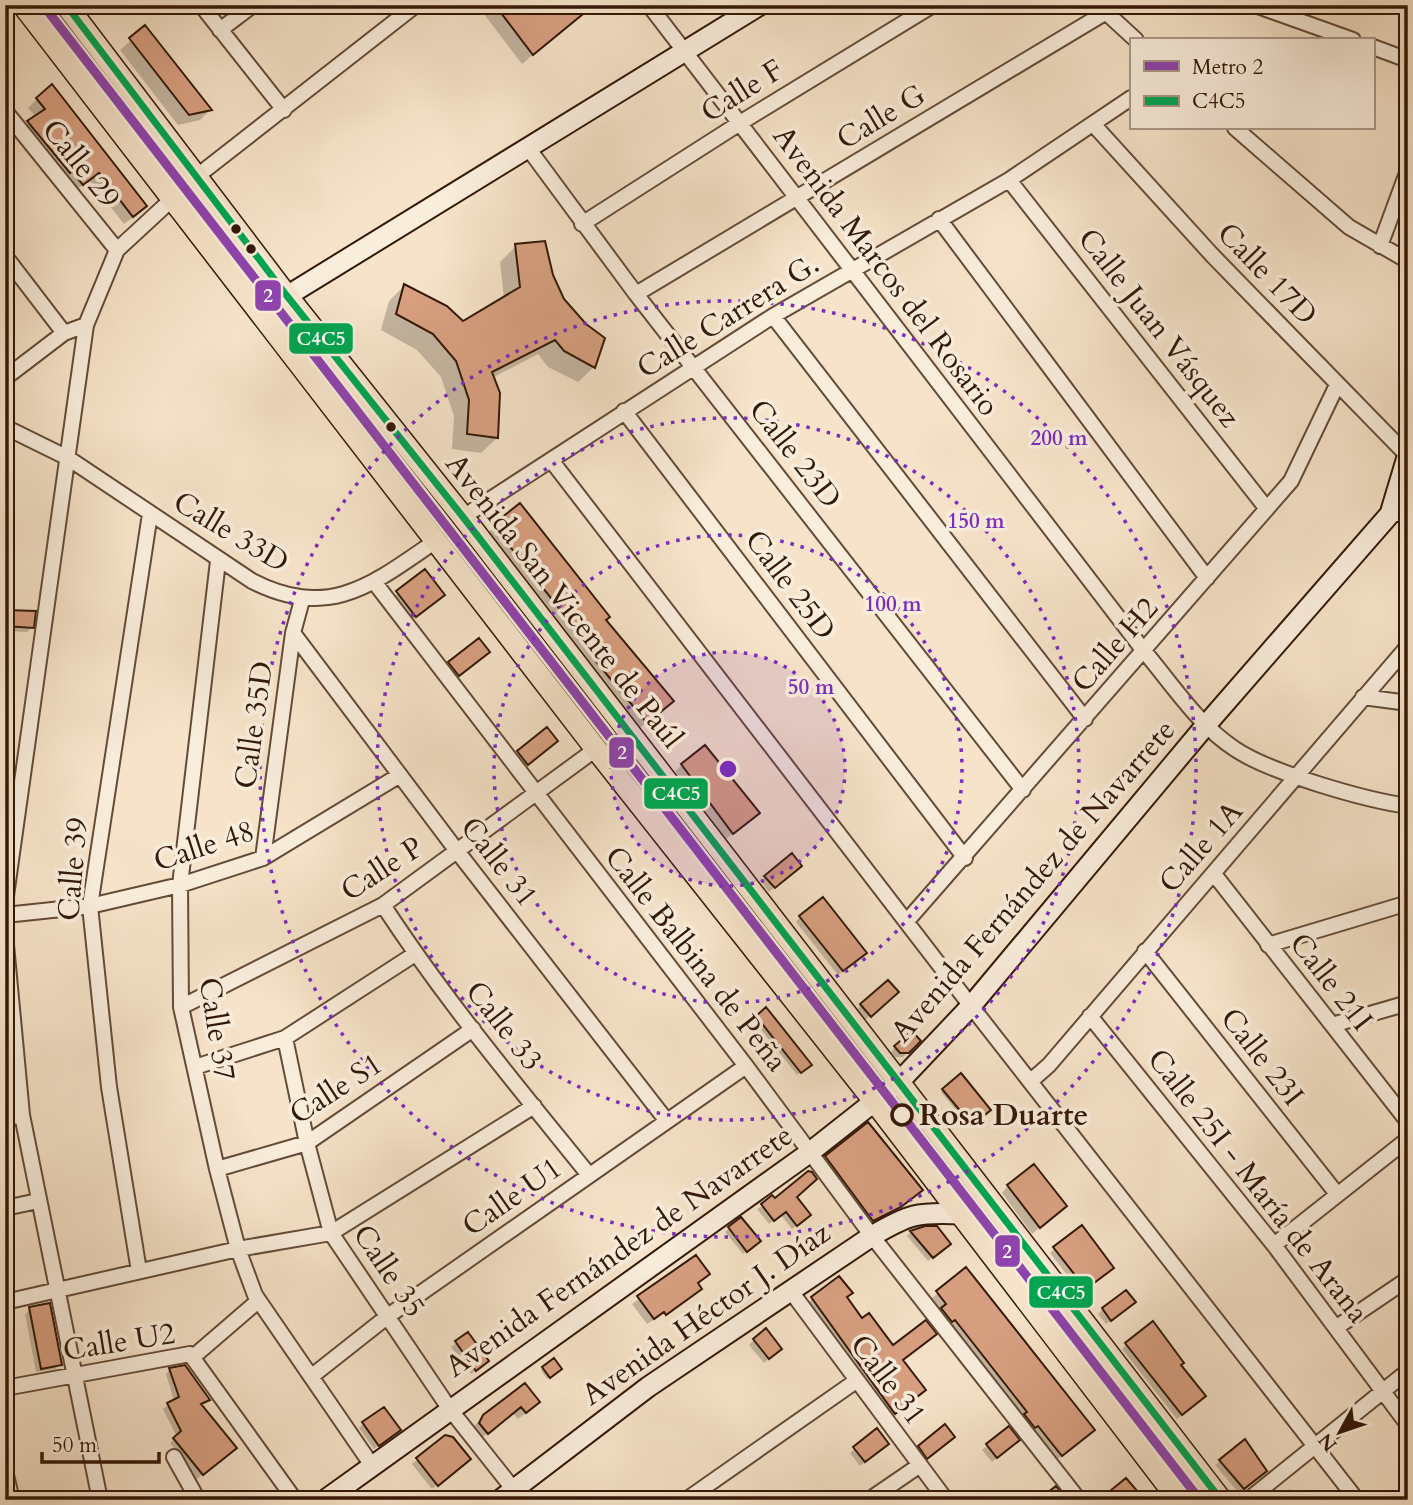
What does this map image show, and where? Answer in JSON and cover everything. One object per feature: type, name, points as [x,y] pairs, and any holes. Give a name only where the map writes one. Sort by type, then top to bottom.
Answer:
[{"type":"main road","name":"Avenida San Vicente de Paúl","points":[[23,5],[438,540],[596,749],[875,1102],[1179,1500]]},
{"type":"main road","name":"Avenida San Vicente de Paúl","points":[[65,5],[287,296],[463,517],[1221,1500]]},
{"type":"main road","points":[[287,296],[760,5]]},
{"type":"main road","name":"Avenida Fernández de Navarrete","points":[[324,1500],[809,1153],[899,1082],[971,1006],[1206,725],[1399,514],[1407,455]]},
{"type":"main road","name":"Avenida Héctor J. Díaz","points":[[511,1497],[648,1387],[872,1236],[895,1222],[922,1212],[961,1214]]},
{"type":"street","points":[[201,5],[284,110]]},
{"type":"street","points":[[220,30],[253,5]]},
{"type":"street","points":[[5,903],[86,325],[117,250],[196,177],[416,5]]},
{"type":"street","name":"Avenida Marcos del Rosario","points":[[649,5],[1144,651],[1206,725],[1236,750],[1296,776],[1387,803],[1408,806]]},
{"type":"street","name":"Calle F","points":[[582,224],[740,122],[933,5]]},
{"type":"street","points":[[1255,5],[1347,38]]},
{"type":"street","points":[[1107,8],[1134,38]]},
{"type":"street","name":"Calle G","points":[[636,294],[1107,8]]},
{"type":"street","points":[[1374,47],[1408,60]]},
{"type":"street","name":"Calle Carrera G.","points":[[463,517],[773,316],[1009,180],[1130,100]]},
{"type":"street","name":"Calle 29","points":[[5,111],[117,250]]},
{"type":"street","name":"Calle 17D","points":[[1093,124],[1337,385],[1407,455]]},
{"type":"street","points":[[1237,130],[1349,227],[1408,261]]},
{"type":"street","name":"Calle 23D","points":[[527,148],[636,294],[1023,790]]},
{"type":"street","points":[[1380,246],[1408,170]]},
{"type":"street","name":"Calle Juan Vásquez","points":[[1009,180],[1267,509]]},
{"type":"street","points":[[939,219],[1207,578]]},
{"type":"street","points":[[5,256],[64,332]]},
{"type":"street","points":[[773,316],[1085,719]]},
{"type":"street","points":[[5,378],[64,332],[86,325]]},
{"type":"street","name":"Calle H2","points":[[907,921],[965,858],[1291,481],[1337,385]]},
{"type":"street","name":"Calle 25D","points":[[624,411],[965,858]]},
{"type":"street","name":"Calle 33D","points":[[5,427],[68,458],[218,561],[274,593],[303,600],[338,596],[375,583],[438,540]]},
{"type":"street","points":[[551,460],[971,1006],[1318,1446],[1357,1500]]},
{"type":"street","name":"Calle 39","points":[[139,1271],[109,1087],[90,905],[150,514]]},
{"type":"street","name":"Calle 37","points":[[218,561],[180,885],[181,1007],[237,1249],[258,1301],[371,1465]]},
{"type":"street","name":"Calle Balbina de Peña","points":[[375,583],[746,1066],[872,1236],[1079,1500]]},
{"type":"street","name":"Calle 35D","points":[[263,858],[293,634],[303,600]]},
{"type":"street","name":"Calle 31","points":[[293,634],[666,1120]]},
{"type":"street","name":"Calle 1A","points":[[1032,1080],[1214,874],[1408,646]]},
{"type":"street","points":[[1363,697],[1408,703]]},
{"type":"street","name":"Calle P","points":[[181,1007],[383,905],[596,749]]},
{"type":"street","name":"Calle 48","points":[[5,915],[90,905],[180,885],[263,858],[400,775]]},
{"type":"street","name":"Calle 21I","points":[[1214,874],[1408,1122]]},
{"type":"street","points":[[1268,945],[1408,903]]},
{"type":"street","name":"Calle 33","points":[[383,905],[415,954],[589,1175]]},
{"type":"street","points":[[5,934],[22,1115],[57,1292],[77,1374],[100,1500]]},
{"type":"street","name":"Calle 23I","points":[[1145,951],[1337,1194]]},
{"type":"street","points":[[195,1067],[285,1038],[415,954]]},
{"type":"street","points":[[1332,1026],[1408,1003]]},
{"type":"street","name":"Calle 25I - María de Arana","points":[[1090,1016],[1338,1327],[1382,1392],[1408,1424]]},
{"type":"street","name":"Calle S1","points":[[217,1169],[307,1143],[473,1030]]},
{"type":"street","name":"Calle 35","points":[[285,1038],[307,1143],[331,1233],[511,1497]]},
{"type":"street","name":"Calle U1","points":[[312,1376],[388,1316],[746,1066]]},
{"type":"street","points":[[5,1302],[237,1249],[331,1233],[534,1106]]},
{"type":"street","points":[[5,1118],[22,1115]]},
{"type":"street","points":[[1274,1245],[1408,1139]]},
{"type":"street","points":[[5,1208],[38,1201]]},
{"type":"street","points":[[1338,1327],[1408,1279]]},
{"type":"street","name":"Calle 31","points":[[790,1290],[946,1500]]},
{"type":"street","points":[[193,1357],[258,1301]]},
{"type":"street","name":"Calle U2","points":[[5,1388],[184,1354],[193,1357],[295,1500]]},
{"type":"street","points":[[1248,1500],[1408,1371]]},
{"type":"street","points":[[686,1500],[856,1381]]},
{"type":"street","points":[[174,1457],[198,1500]]},
{"type":"street","points":[[869,1500],[920,1465]]},
{"type":"street","points":[[5,1471],[12,1500]]},
{"type":"building","points":[[495,5],[594,5],[533,55]]},
{"type":"building","points":[[145,25],[212,110],[189,115],[129,38]]},
{"type":"building","points":[[52,84],[147,206],[133,217],[99,173],[83,185],[27,121],[45,109],[36,98]]},
{"type":"building","points":[[545,241],[553,275],[564,299],[586,324],[605,338],[595,368],[564,351],[555,340],[492,372],[500,393],[498,438],[467,434],[469,400],[456,361],[433,334],[396,314],[404,284],[447,306],[463,321],[520,287],[515,244]]},
{"type":"building","points":[[520,503],[610,617],[606,620],[674,701],[647,723],[594,659],[597,656],[496,529],[496,522]]},
{"type":"building","points":[[425,569],[445,595],[416,617],[396,591]]},
{"type":"building","points":[[6,610],[36,611],[34,628],[5,626]]},
{"type":"building","points":[[479,638],[490,652],[459,676],[448,662]]},
{"type":"building","points":[[547,727],[558,741],[528,765],[517,751]]},
{"type":"building","points":[[705,745],[760,813],[733,834],[681,764]]},
{"type":"building","points":[[792,853],[802,866],[775,888],[764,876]]},
{"type":"building","points":[[823,897],[867,953],[843,971],[799,916]]},
{"type":"building","points":[[888,980],[899,992],[871,1017],[860,1004]]},
{"type":"building","points":[[766,1007],[812,1065],[801,1073],[756,1016]]},
{"type":"building","points":[[912,1031],[921,1041],[909,1053],[900,1053],[894,1046]]},
{"type":"building","points":[[961,1073],[991,1110],[972,1125],[942,1089]]},
{"type":"building","name":"Rosa Duarte","points":[[868,1122],[923,1190],[901,1207],[873,1221],[825,1156]]},
{"type":"building","points":[[1034,1164],[1067,1206],[1040,1228],[1007,1185]]},
{"type":"building","points":[[808,1171],[817,1179],[797,1197],[811,1215],[797,1226],[786,1212],[774,1221],[761,1204],[772,1195],[775,1198]]},
{"type":"building","points":[[741,1217],[761,1241],[747,1252],[728,1227]]},
{"type":"building","points":[[1082,1225],[1114,1268],[1086,1289],[1053,1247]]},
{"type":"building","points":[[925,1226],[937,1226],[951,1244],[933,1258],[910,1231]]},
{"type":"building","points":[[696,1255],[710,1274],[698,1283],[702,1289],[666,1315],[664,1312],[654,1319],[637,1296]]},
{"type":"building","points":[[966,1267],[1095,1430],[1062,1456],[1038,1426],[1035,1428],[1024,1414],[1027,1412],[955,1320],[952,1322],[941,1308],[946,1304],[936,1291]]},
{"type":"building","points":[[839,1276],[853,1293],[847,1297],[862,1318],[869,1313],[893,1345],[926,1320],[937,1334],[903,1360],[926,1390],[895,1414],[811,1297]]},
{"type":"building","points":[[1126,1290],[1136,1302],[1111,1321],[1102,1308]]},
{"type":"building","points":[[50,1303],[62,1365],[41,1369],[29,1307]]},
{"type":"building","points":[[1153,1321],[1184,1363],[1181,1365],[1206,1396],[1182,1415],[1125,1343]]},
{"type":"building","points":[[766,1328],[782,1349],[769,1359],[753,1339]]},
{"type":"building","points":[[468,1332],[489,1361],[476,1371],[455,1341]]},
{"type":"building","points":[[554,1358],[562,1369],[550,1378],[542,1367]]},
{"type":"building","points":[[185,1365],[210,1400],[201,1404],[237,1448],[203,1475],[173,1438],[181,1431],[167,1403],[179,1397],[169,1368]]},
{"type":"building","points":[[525,1383],[540,1402],[526,1413],[521,1407],[488,1434],[479,1423],[483,1415]]},
{"type":"building","points":[[384,1407],[401,1430],[379,1446],[362,1422]]},
{"type":"building","points":[[945,1424],[955,1437],[927,1459],[918,1446]]},
{"type":"building","points":[[1009,1426],[1020,1440],[997,1458],[986,1444]]},
{"type":"building","points":[[877,1428],[889,1444],[865,1462],[853,1447]]},
{"type":"building","points":[[445,1435],[453,1437],[471,1459],[438,1486],[416,1458]]},
{"type":"building","points":[[1245,1439],[1267,1471],[1244,1489],[1219,1460]]},
{"type":"building","points":[[1126,1478],[1139,1493],[1130,1500],[1099,1500]]},
{"type":"building","points":[[1056,1486],[1067,1500],[1038,1500]]},
{"type":"metro line","name":"2","points":[[43,5],[1200,1500]]},
{"type":"transit line","name":"C4C5","points":[[66,5],[287,296],[463,517],[1221,1500]]},
{"type":"place","name":"Rosa Duarte","points":[[902,1115]]}]
